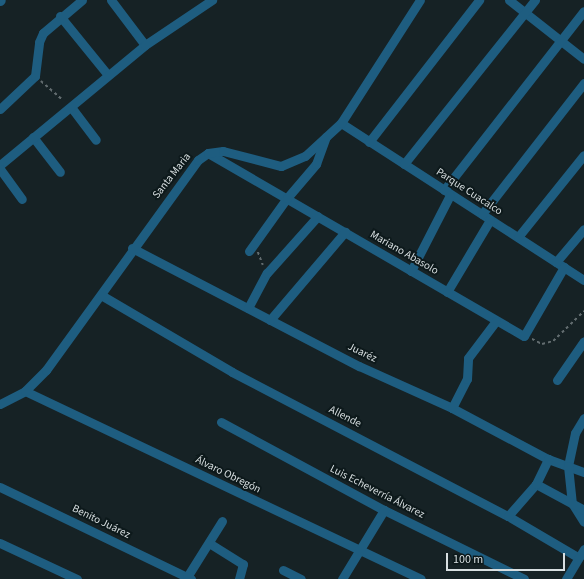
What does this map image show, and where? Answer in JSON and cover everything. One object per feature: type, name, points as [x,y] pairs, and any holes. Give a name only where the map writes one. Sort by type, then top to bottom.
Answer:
[{"type":"street","points":[[0,109],[35,76],[39,42],[43,33],[60,16],[82,0]]},
{"type":"street","points":[[111,0],[146,45]]},
{"type":"street","points":[[0,165],[146,45],[212,0]]},
{"type":"street","name":"Santa Maria","points":[[0,404],[25,391],[46,370],[101,295],[132,248],[198,160],[208,153],[223,152],[281,166],[298,160],[341,123],[420,0]]},
{"type":"street","points":[[369,142],[480,0]]},
{"type":"street","points":[[509,0],[560,42],[584,59]]},
{"type":"street","points":[[404,164],[535,0]]},
{"type":"street","points":[[411,271],[447,193],[584,11]]},
{"type":"street","points":[[60,16],[108,75]]},
{"type":"street","points":[[447,292],[486,217],[584,83]]},
{"type":"street","points":[[71,107],[96,140]]},
{"type":"street","name":"Parque Cuacalco","points":[[341,123],[447,193],[584,280]]},
{"type":"street","points":[[249,251],[287,198],[316,164],[327,136]]},
{"type":"street","points":[[33,138],[60,172]]},
{"type":"street","name":"Mariano Abasolo","points":[[208,153],[524,336]]},
{"type":"street","points":[[518,238],[584,155]]},
{"type":"street","points":[[0,170],[22,199]]},
{"type":"street","points":[[248,308],[267,273],[318,216]]},
{"type":"street","points":[[524,336],[560,264],[584,229]]},
{"type":"street","points":[[270,320],[345,232]]},
{"type":"street","name":"Juaréz","points":[[132,248],[360,366],[452,408],[548,460],[584,472]]},
{"type":"street","name":"Allende","points":[[101,295],[232,372],[508,516],[579,558]]},
{"type":"street","points":[[452,408],[467,379],[468,358],[496,321]]},
{"type":"street","points":[[558,380],[584,341]]},
{"type":"street","name":"Álvaro Obregón","points":[[25,391],[359,551],[421,579]]},
{"type":"street","points":[[584,418],[575,433],[568,466],[572,503],[584,522]]},
{"type":"street","name":"Luis Echeverría Álvarez","points":[[221,422],[384,510],[524,579]]},
{"type":"street","points":[[508,516],[536,484],[548,460]]},
{"type":"street","points":[[536,484],[584,510]]},
{"type":"street","name":"Benito Juárez","points":[[0,487],[189,578]]},
{"type":"street","points":[[342,579],[384,510]]},
{"type":"street","points":[[189,578],[222,521]]},
{"type":"street","points":[[0,543],[77,579]]},
{"type":"street","points":[[209,543],[243,564],[239,579]]},
{"type":"street","points":[[566,579],[584,549]]},
{"type":"street","points":[[283,570],[301,579]]},
{"type":"path","points":[[35,76],[71,107]]},
{"type":"path","points":[[256,242],[267,273]]},
{"type":"path","points":[[524,336],[542,344],[553,341],[584,311]]}]
